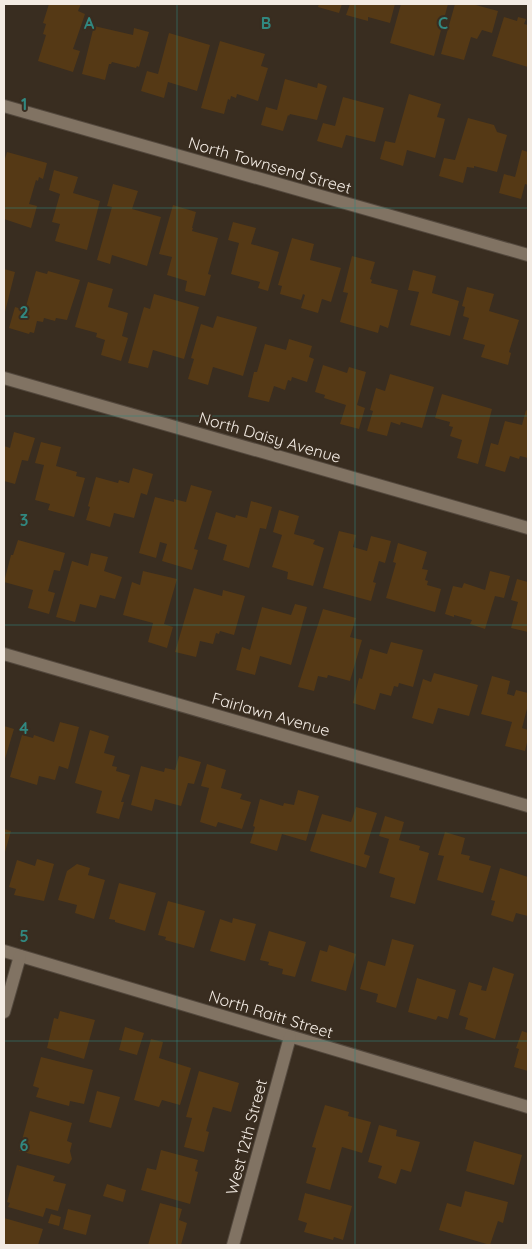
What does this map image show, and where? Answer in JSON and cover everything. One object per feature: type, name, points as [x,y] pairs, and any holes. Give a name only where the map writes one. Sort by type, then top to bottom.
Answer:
[{"type":"street","name":"North Townsend Street","points":[[4,106],[528,255]]},
{"type":"street","name":"North Daisy Avenue","points":[[4,378],[528,528]]},
{"type":"street","name":"Fairlawn Avenue","points":[[4,654],[528,806]]},
{"type":"street","name":"North Raitt Street","points":[[4,952],[528,1107]]},
{"type":"street","points":[[4,1012],[20,956]]},
{"type":"street","name":"West 12th Street","points":[[232,1245],[290,1037]]},
{"type":"building","points":[[49,4],[81,4],[78,11],[85,14],[73,49],[80,51],[73,72],[38,61],[46,35],[43,34],[46,24],[43,23]]},
{"type":"building","points":[[319,4],[342,4],[339,13],[318,7]]},
{"type":"building","points":[[350,4],[395,4],[390,23],[368,17],[368,21],[346,15]]},
{"type":"building","points":[[401,4],[448,4],[434,56],[390,43]]},
{"type":"building","points":[[455,4],[472,4],[498,11],[492,33],[482,30],[477,39],[471,37],[464,60],[441,54]]},
{"type":"building","points":[[504,17],[517,21],[518,17],[526,19],[524,24],[528,25],[528,67],[492,56]]},
{"type":"building","points":[[94,26],[133,35],[134,28],[149,32],[139,67],[137,66],[136,68],[112,62],[109,64],[105,80],[82,74]]},
{"type":"building","points":[[169,33],[210,45],[197,91],[168,82],[164,98],[141,91],[147,71],[158,74]]},
{"type":"building","points":[[220,41],[265,54],[261,66],[268,68],[258,101],[237,94],[236,98],[231,96],[230,100],[228,99],[224,114],[201,108]]},
{"type":"building","points":[[285,79],[317,88],[318,83],[327,86],[317,120],[290,114],[283,131],[261,125],[266,107],[277,110]]},
{"type":"building","points":[[409,94],[441,104],[437,117],[445,119],[435,158],[407,150],[403,166],[380,159],[385,141],[395,143]]},
{"type":"building","points":[[343,97],[384,108],[375,142],[346,135],[342,148],[317,141],[323,123],[335,126]]},
{"type":"building","points":[[468,118],[494,125],[497,132],[507,135],[497,172],[474,166],[474,168],[467,167],[463,183],[439,176],[444,158],[455,160]]},
{"type":"building","points":[[522,150],[528,152],[528,185],[525,184],[521,199],[499,193],[504,174],[515,177]]},
{"type":"building","points":[[7,152],[47,163],[43,179],[39,177],[38,181],[36,180],[29,204],[37,206],[31,228],[4,219],[4,162]]},
{"type":"building","points":[[54,170],[78,177],[73,193],[100,201],[87,250],[55,241],[60,224],[52,222],[60,194],[49,190]]},
{"type":"building","points":[[113,184],[138,191],[132,209],[161,217],[147,266],[112,255],[110,264],[97,260],[112,207],[107,206]]},
{"type":"building","points":[[173,205],[196,212],[192,231],[218,238],[208,274],[211,275],[205,296],[185,291],[187,281],[167,275],[172,257],[159,254]]},
{"type":"building","points":[[233,222],[256,228],[251,244],[279,252],[268,291],[258,288],[260,282],[231,274],[239,243],[228,240]]},
{"type":"building","points":[[292,238],[314,244],[310,260],[341,268],[331,302],[322,299],[318,313],[301,308],[305,295],[303,294],[301,300],[280,294],[282,286],[278,285]]},
{"type":"building","points":[[352,256],[375,262],[370,279],[372,280],[371,283],[398,290],[388,328],[380,325],[378,333],[340,322],[348,293],[343,292]]},
{"type":"building","points":[[4,269],[15,272],[4,316]]},
{"type":"building","points":[[413,270],[436,276],[432,293],[459,301],[450,336],[410,325],[419,292],[408,290]]},
{"type":"building","points":[[36,271],[47,274],[48,271],[80,280],[67,320],[56,318],[55,321],[44,318],[43,322],[37,321],[34,333],[30,332],[29,334],[9,328],[15,307],[25,310]]},
{"type":"building","points":[[88,282],[113,289],[108,307],[128,313],[122,336],[128,338],[121,361],[101,355],[105,340],[96,337],[97,333],[75,327]]},
{"type":"building","points":[[467,287],[494,294],[489,311],[519,320],[509,352],[511,353],[508,365],[481,357],[485,345],[463,339],[469,318],[463,316],[465,307],[462,306]]},
{"type":"building","points":[[154,294],[199,307],[184,359],[153,350],[148,368],[128,363],[144,307],[150,309]]},
{"type":"building","points":[[217,316],[257,327],[243,376],[213,367],[208,385],[188,379],[194,359],[191,358],[201,324],[213,328]]},
{"type":"building","points":[[289,339],[312,346],[309,357],[314,359],[307,382],[292,377],[291,381],[288,380],[285,390],[274,386],[269,402],[248,397],[254,372],[257,372],[265,344],[286,350]]},
{"type":"building","points":[[323,365],[347,373],[349,367],[366,372],[357,405],[365,408],[359,429],[340,424],[346,405],[324,398],[325,395],[315,392]]},
{"type":"building","points":[[390,374],[434,387],[422,428],[401,422],[400,425],[391,422],[387,436],[367,431],[373,411],[370,410],[376,388],[385,391]]},
{"type":"building","points":[[442,394],[492,409],[478,464],[457,458],[462,440],[450,436],[453,427],[449,426],[450,422],[435,418]]},
{"type":"building","points":[[526,410],[528,411],[528,458],[520,456],[519,459],[510,456],[505,472],[485,466],[491,443],[498,445],[505,421],[522,425]]},
{"type":"building","points":[[14,432],[35,438],[28,461],[22,460],[15,484],[4,481],[4,446],[10,448]]},
{"type":"building","points":[[41,442],[61,447],[56,466],[77,472],[76,476],[85,478],[74,517],[48,510],[50,504],[35,500],[44,465],[35,463]]},
{"type":"building","points":[[133,468],[153,474],[147,495],[141,493],[134,518],[114,513],[110,527],[86,520],[96,477],[118,483],[119,480],[129,483]]},
{"type":"building","points":[[191,485],[212,491],[194,549],[198,550],[192,570],[162,561],[167,544],[160,542],[156,558],[139,553],[155,497],[174,502],[174,499],[186,502]]},
{"type":"building","points":[[251,501],[272,507],[266,529],[260,528],[249,568],[223,560],[227,545],[208,539],[216,512],[235,518],[236,515],[247,518]]},
{"type":"building","points":[[279,510],[299,516],[294,534],[315,540],[313,544],[324,548],[313,586],[287,579],[288,572],[272,567],[282,535],[273,532]]},
{"type":"building","points":[[339,531],[356,535],[353,547],[367,551],[371,536],[391,541],[385,563],[379,561],[373,582],[376,583],[371,601],[323,588]]},
{"type":"building","points":[[18,540],[65,553],[60,571],[54,570],[48,591],[55,593],[49,614],[28,608],[33,590],[4,582],[11,555],[13,555]]},
{"type":"building","points":[[398,543],[427,552],[422,569],[428,570],[425,580],[428,581],[427,585],[441,589],[435,612],[386,598],[396,563],[393,562]]},
{"type":"building","points":[[91,553],[108,557],[104,571],[122,577],[115,599],[100,595],[96,608],[80,604],[75,622],[56,617],[72,561],[88,566]]},
{"type":"building","points":[[143,571],[177,579],[164,624],[173,627],[167,648],[148,642],[153,623],[123,615],[132,582],[140,585]]},
{"type":"building","points":[[490,571],[510,576],[504,598],[495,596],[485,629],[470,624],[472,620],[445,614],[453,586],[462,588],[464,583],[485,590]]},
{"type":"building","points":[[517,579],[528,582],[528,632],[511,628],[518,602],[511,600]]},
{"type":"building","points":[[194,588],[222,596],[223,590],[245,596],[234,635],[220,631],[219,634],[216,633],[213,644],[200,641],[196,657],[175,652]]},
{"type":"building","points":[[295,604],[307,607],[291,665],[260,656],[255,675],[236,670],[242,647],[250,650],[262,607],[291,615]]},
{"type":"building","points":[[323,609],[356,618],[350,637],[362,640],[350,681],[328,675],[327,678],[318,676],[314,691],[298,687]]},
{"type":"building","points":[[391,642],[423,650],[413,687],[399,683],[398,687],[394,686],[391,696],[380,693],[375,710],[353,703],[359,678],[362,679],[370,649],[387,654]]},
{"type":"building","points":[[434,673],[478,685],[469,716],[438,708],[433,724],[412,718],[423,679],[431,682]]},
{"type":"building","points":[[492,676],[510,681],[507,694],[514,696],[516,690],[528,693],[528,705],[522,728],[528,730],[525,751],[505,746],[512,722],[481,714]]},
{"type":"building","points":[[60,722],[79,727],[68,769],[59,766],[55,780],[39,776],[37,785],[10,777],[22,735],[33,738],[34,735],[54,742]]},
{"type":"building","points":[[4,726],[14,729],[4,762]]},
{"type":"building","points":[[90,730],[109,736],[104,753],[115,756],[112,766],[117,767],[116,771],[130,775],[121,802],[124,802],[119,819],[96,813],[102,791],[75,783]]},
{"type":"building","points":[[179,756],[201,762],[194,784],[188,783],[181,806],[155,799],[152,811],[131,805],[141,766],[164,772],[165,768],[175,770]]},
{"type":"building","points":[[207,764],[226,770],[221,788],[242,794],[240,799],[251,802],[242,829],[218,822],[216,827],[200,822],[209,788],[201,786]]},
{"type":"building","points":[[298,790],[319,796],[306,841],[282,834],[277,851],[250,843],[260,799],[283,806],[284,803],[294,805]]},
{"type":"building","points":[[356,807],[377,813],[364,854],[370,856],[366,868],[310,851],[322,814],[351,822]]},
{"type":"building","points":[[385,816],[404,822],[399,840],[420,846],[419,850],[429,853],[415,904],[390,897],[395,878],[379,873],[389,839],[379,836]]},
{"type":"building","points":[[4,829],[11,831],[5,852],[4,851]]},
{"type":"building","points":[[445,832],[465,838],[461,854],[470,856],[469,860],[491,866],[483,893],[437,880],[444,856],[438,855]]},
{"type":"building","points":[[37,859],[54,864],[44,901],[14,895],[16,889],[9,887],[17,860],[35,866]]},
{"type":"building","points":[[77,864],[90,868],[88,875],[105,880],[94,919],[75,913],[77,905],[58,900],[67,871]]},
{"type":"building","points":[[500,868],[528,877],[528,916],[516,913],[513,922],[491,915],[495,901],[491,900]]},
{"type":"building","points":[[119,883],[156,893],[145,931],[109,919]]},
{"type":"building","points":[[168,901],[205,911],[194,948],[165,940],[166,937],[158,935]]},
{"type":"building","points":[[233,918],[256,924],[245,961],[210,951],[220,919],[232,923]]},
{"type":"building","points":[[269,931],[306,942],[295,977],[282,974],[283,969],[268,965],[269,962],[260,960]]},
{"type":"building","points":[[392,939],[414,945],[396,1008],[376,1002],[378,994],[360,989],[368,961],[385,966]]},
{"type":"building","points":[[329,945],[356,954],[346,991],[311,981],[320,950],[327,952]]},
{"type":"building","points":[[493,967],[514,974],[495,1039],[465,1029],[468,1018],[459,1015],[469,982],[482,986],[481,990],[486,991]]},
{"type":"building","points":[[417,978],[456,990],[448,1019],[438,1016],[436,1020],[408,1012]]},
{"type":"building","points":[[60,1011],[95,1020],[84,1059],[47,1048],[54,1018],[58,1019]]},
{"type":"building","points":[[125,1027],[144,1033],[137,1055],[119,1050]]},
{"type":"building","points":[[522,1031],[528,1033],[528,1071],[514,1067],[519,1049],[516,1048]]},
{"type":"building","points":[[151,1039],[163,1042],[159,1058],[191,1068],[180,1105],[162,1100],[159,1107],[134,1100]]},
{"type":"building","points":[[41,1057],[93,1070],[84,1104],[70,1101],[69,1106],[36,1097],[39,1088],[33,1086]]},
{"type":"building","points":[[199,1071],[239,1083],[231,1112],[213,1107],[206,1131],[209,1132],[204,1152],[184,1147],[192,1118],[186,1117]]},
{"type":"building","points":[[97,1091],[120,1097],[111,1128],[89,1122]]},
{"type":"building","points":[[325,1105],[349,1112],[348,1116],[371,1122],[362,1153],[342,1147],[330,1190],[306,1183],[316,1148],[312,1147]]},
{"type":"building","points":[[30,1111],[72,1123],[67,1141],[72,1143],[70,1151],[72,1159],[69,1164],[19,1151]]},
{"type":"building","points":[[379,1125],[397,1130],[396,1136],[420,1142],[411,1172],[401,1169],[396,1184],[378,1178],[382,1166],[368,1162]]},
{"type":"building","points":[[474,1141],[522,1155],[514,1185],[466,1171]]},
{"type":"building","points":[[161,1150],[198,1160],[195,1171],[198,1172],[190,1204],[141,1190],[147,1168],[156,1170]]},
{"type":"building","points":[[17,1165],[55,1176],[53,1181],[66,1184],[58,1211],[46,1208],[43,1217],[8,1207],[10,1203],[7,1202]]},
{"type":"building","points":[[107,1184],[126,1190],[123,1202],[103,1196]]},
{"type":"building","points":[[465,1191],[508,1202],[503,1223],[498,1221],[490,1245],[439,1230],[447,1203],[461,1207]]},
{"type":"building","points":[[305,1193],[352,1206],[343,1240],[334,1237],[333,1240],[304,1232],[307,1223],[298,1220]]},
{"type":"building","points":[[160,1203],[182,1209],[179,1220],[187,1223],[181,1245],[148,1245]]},
{"type":"building","points":[[68,1209],[91,1215],[86,1235],[63,1229]]},
{"type":"building","points":[[51,1214],[61,1217],[59,1226],[48,1223]]},
{"type":"building","points":[[4,1218],[43,1229],[38,1245],[4,1245]]}]
